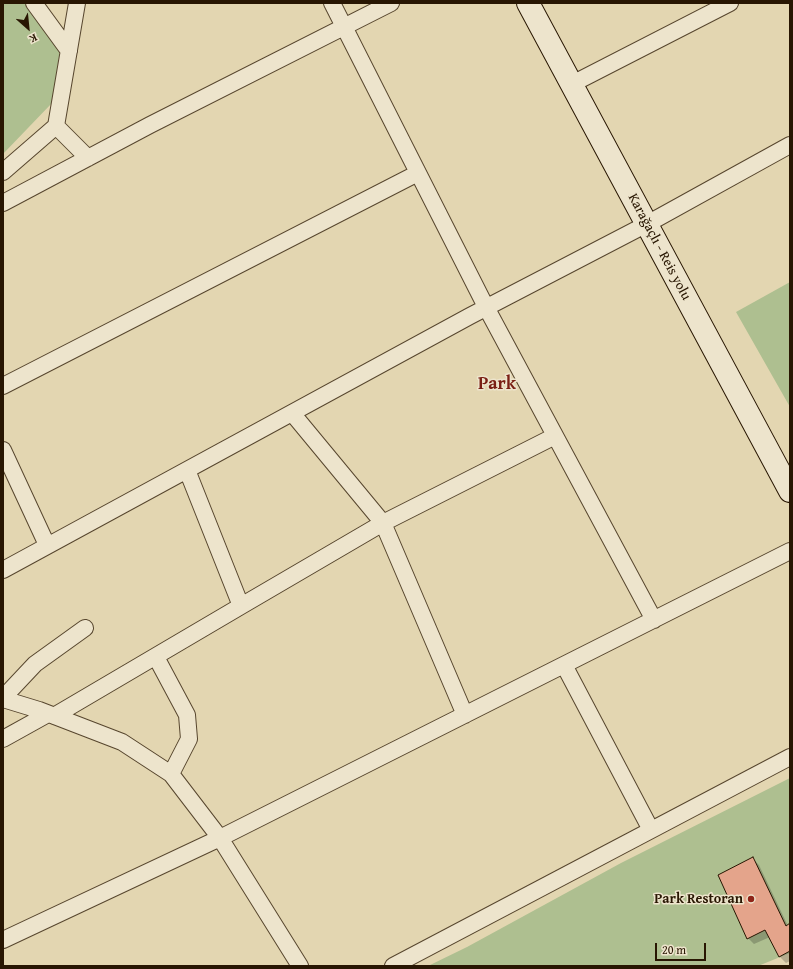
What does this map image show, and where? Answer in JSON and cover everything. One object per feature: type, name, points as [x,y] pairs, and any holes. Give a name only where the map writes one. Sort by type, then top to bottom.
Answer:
[{"type":"street","points":[[34,3],[68,51]]},
{"type":"street","points":[[3,172],[56,126],[76,3]]},
{"type":"street","points":[[332,3],[486,308],[654,620]]},
{"type":"street","points":[[3,203],[391,3]]},
{"type":"street","name":"Karağaçlı - Reis yolu","points":[[528,3],[790,491]]},
{"type":"street","points":[[572,84],[730,3]]},
{"type":"street","points":[[56,126],[88,158]]},
{"type":"street","points":[[3,570],[486,308],[647,224],[790,146]]},
{"type":"street","points":[[3,386],[418,174]]},
{"type":"street","points":[[292,413],[383,523],[465,715]]},
{"type":"street","points":[[3,739],[51,715],[156,657],[383,523],[555,436]]},
{"type":"street","points":[[3,450],[47,546]]},
{"type":"street","points":[[187,470],[241,606]]},
{"type":"street","points":[[3,940],[220,838],[790,551]]},
{"type":"street","points":[[85,628],[35,664],[3,699],[51,715],[122,742],[171,774],[220,838],[300,966]]},
{"type":"street","points":[[156,657],[187,715],[189,739],[171,774]]},
{"type":"street","points":[[564,665],[651,830]]},
{"type":"street","points":[[393,966],[790,756]]},
{"type":"green space","points":[[3,3],[34,3],[62,37],[52,103],[3,154]]},
{"type":"green space","points":[[790,282],[790,407],[736,312]]},
{"type":"green space","points":[[790,778],[790,953],[758,966],[428,966],[467,947],[621,863]]},
{"type":"building","name":"Park Restoran","points":[[753,857],[786,926],[790,923],[790,951],[779,957],[765,930],[747,939],[718,875]]},
{"type":"place","name":"Park Restoran","points":[[751,899]]},
{"type":"district","name":"Park","points":[[497,384]]}]
